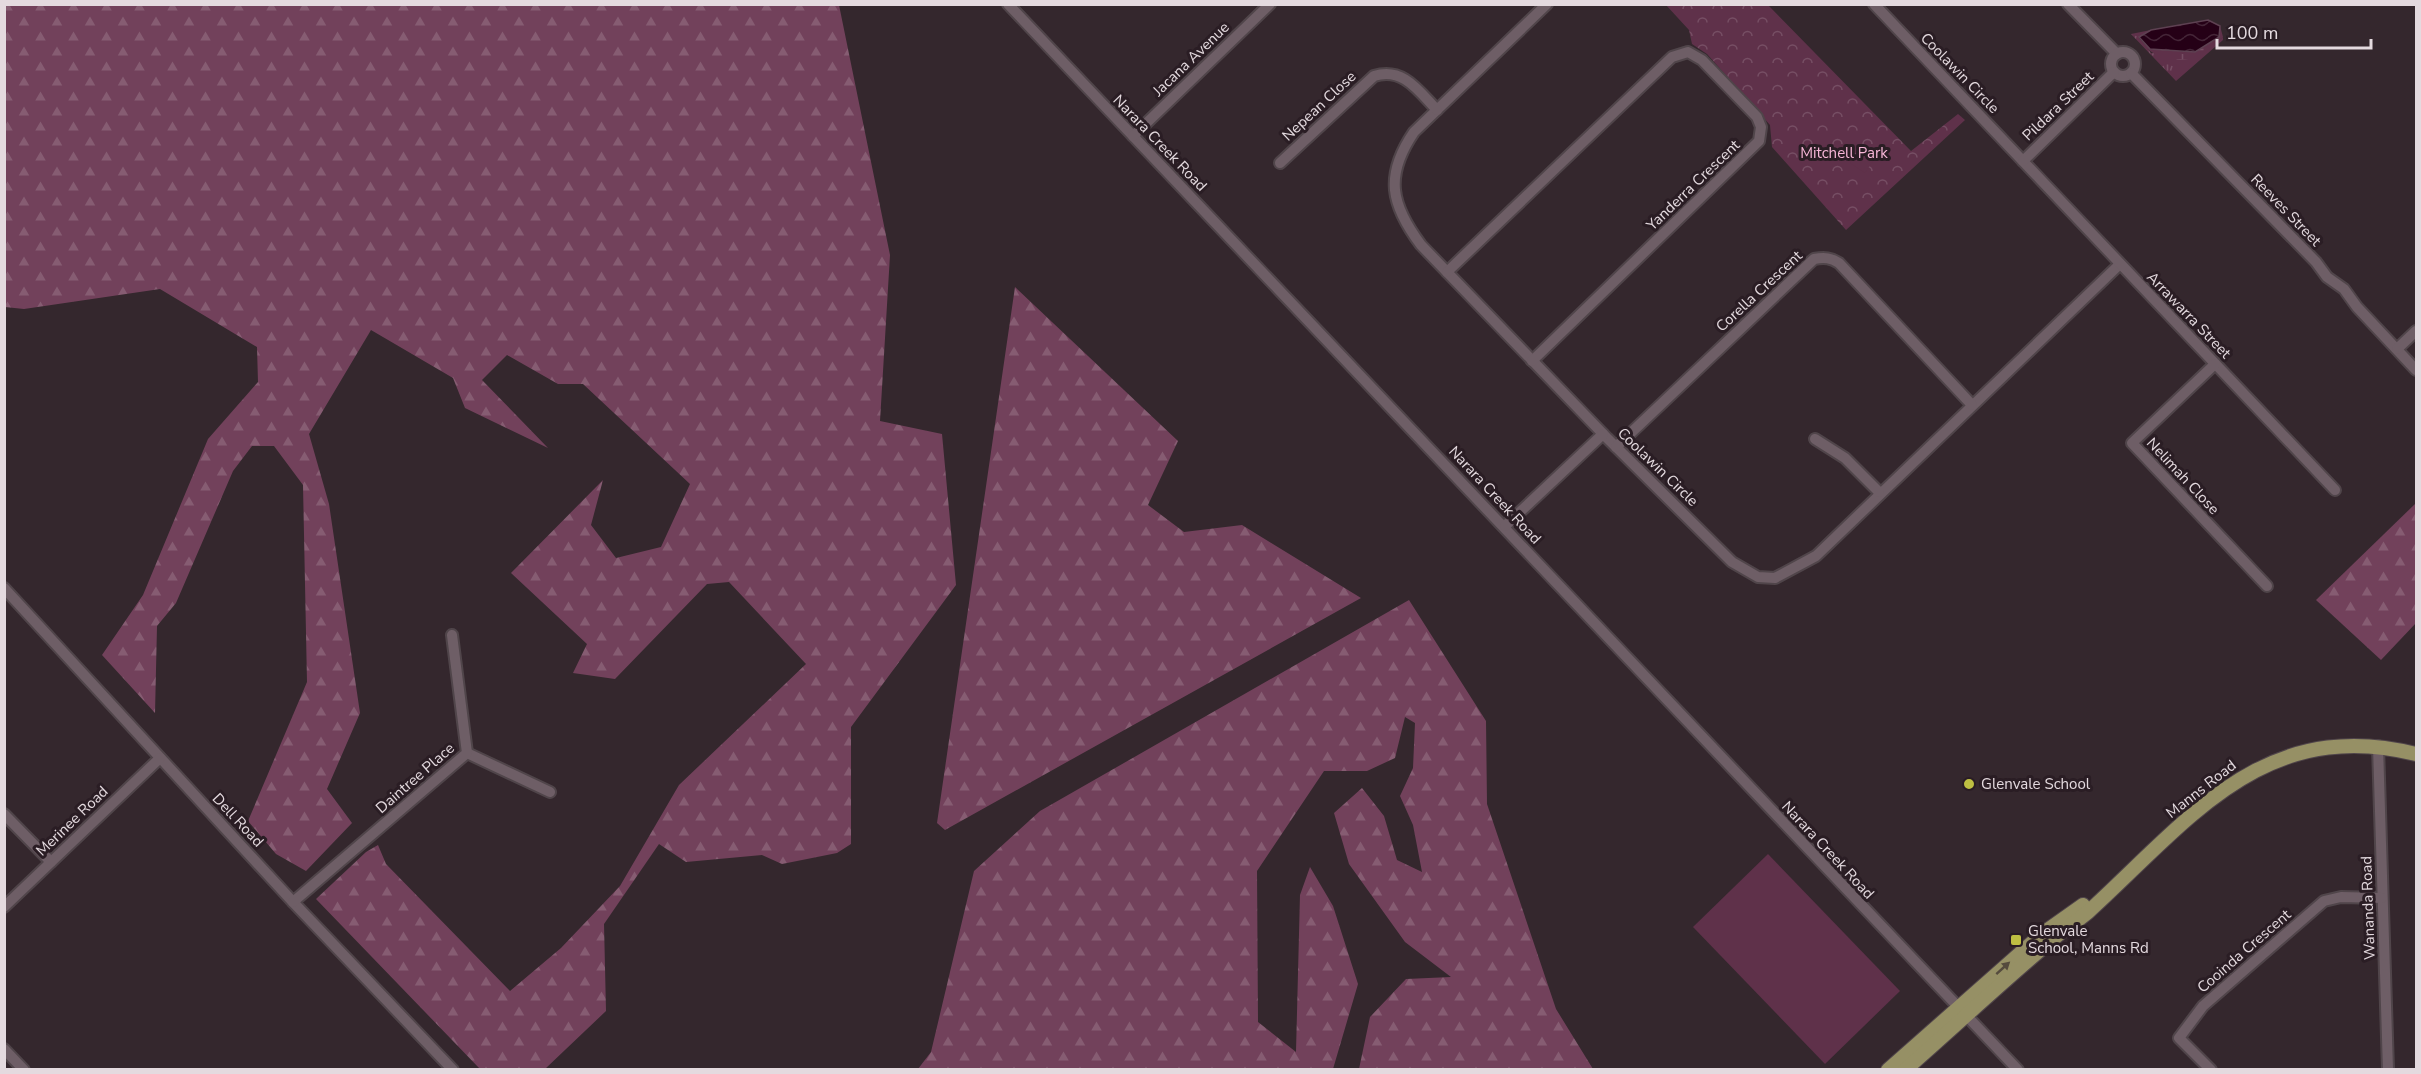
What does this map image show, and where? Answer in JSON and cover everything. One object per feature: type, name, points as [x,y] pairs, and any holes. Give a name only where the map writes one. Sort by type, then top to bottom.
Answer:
[{"type":"main road","name":"Manns Road","points":[[1905,1070],[2042,934],[2125,875],[2219,793],[2254,770],[2309,750],[2352,745],[2378,746],[2416,754]]},
{"type":"main road","name":"Manns Road","points":[[1888,1070],[1964,1011]]},
{"type":"street","name":"Narara Creek Road","points":[[1008,4],[1505,526],[1873,920],[1964,1011],[2018,1070]]},
{"type":"street","name":"Jacana Avenue","points":[[1133,136],[1270,4]]},
{"type":"street","name":"Coolawin Circle","points":[[1547,4],[1414,132],[1405,145],[1394,175],[1394,193],[1408,228],[1447,272],[1603,434],[1732,562],[1758,577],[1775,578],[1816,556],[1879,492],[2120,264]]},
{"type":"street","name":"Coolawin Circle","points":[[1874,4],[2023,161]]},
{"type":"street","points":[[2068,4],[2117,54]]},
{"type":"street","name":"Yanderra Crescent","points":[[1447,272],[1672,57],[1688,52],[1702,60],[1756,117],[1761,127],[1759,141],[1532,361]]},
{"type":"street","points":[[2124,52],[2134,58],[2135,66],[2132,73],[2121,76],[2114,72],[2112,61],[2117,54],[2124,52]]},
{"type":"street","name":"Nepean Close","points":[[1280,163],[1374,76],[1385,72],[1398,74],[1411,83],[1437,110]]},
{"type":"street","name":"Pildara Street","points":[[2023,161],[2114,72]]},
{"type":"street","name":"Reeves Street","points":[[2132,73],[2316,262],[2327,277],[2344,290],[2416,370]]},
{"type":"street","name":"Arrawarra Street","points":[[2023,161],[2335,490]]},
{"type":"street","name":"Corella Crescent","points":[[1616,447],[1814,259],[1822,257],[1832,258],[1839,263],[1972,405]]},
{"type":"street","points":[[2397,350],[2416,331]]},
{"type":"street","name":"Nelimah Close","points":[[2215,364],[2132,443],[2266,586]]},
{"type":"street","points":[[1505,526],[1603,434]]},
{"type":"street","points":[[1815,439],[1845,458],[1879,492]]},
{"type":"street","name":"Dell Road","points":[[4,588],[293,902],[453,1070]]},
{"type":"street","name":"Daintree Place","points":[[293,902],[467,753],[452,635]]},
{"type":"street","name":"Wananda Road","points":[[2378,746],[2388,1070]]},
{"type":"street","points":[[467,753],[550,792]]},
{"type":"street","name":"Merinee Road","points":[[4,907],[160,758]]},
{"type":"street","points":[[4,814],[51,862]]},
{"type":"street","name":"Cooinda Crescent","points":[[2211,1070],[2179,1038],[2203,1006],[2324,901],[2341,897],[2382,898]]},
{"type":"street","points":[[4,1049],[24,1070]]},
{"type":"green space","points":[[5,4],[839,5],[890,255],[880,421],[942,434],[956,585],[851,727],[851,844],[837,853],[782,864],[762,855],[686,862],[659,844],[604,924],[606,1011],[545,1069],[480,1069],[316,899],[366,852],[378,845],[386,864],[510,991],[561,948],[620,886],[679,785],[806,664],[729,582],[707,584],[615,679],[573,673],[587,644],[511,573],[603,480],[591,525],[616,558],[661,547],[690,484],[583,384],[558,384],[507,355],[482,380],[548,448],[465,408],[453,378],[371,330],[309,434],[329,504],[360,713],[327,789],[352,823],[306,871],[276,854],[248,821],[307,682],[303,485],[274,446],[252,446],[233,471],[176,603],[157,626],[155,713],[102,655],[143,595],[208,439],[258,382],[257,347],[160,289],[24,309],[5,307]]},
{"type":"green space","name":"Mitchell Park","points":[[1666,5],[1768,5],[1911,151],[1958,114],[1965,120],[1846,230],[1772,147],[1770,125],[1707,54],[1692,44],[1689,30]]},
{"type":"green space","points":[[2220,26],[2223,37],[2203,53],[2188,59],[2172,59],[2156,54],[2143,45],[2138,38],[2150,49],[2195,52],[2219,37]]},
{"type":"green space","points":[[2151,30],[2139,38],[2151,53],[2197,56],[2223,37],[2223,40],[2176,81],[2131,34]]},
{"type":"green space","points":[[1863,145],[1877,155],[1865,173],[1850,163]]},
{"type":"green space","points":[[1015,287],[1178,441],[1148,505],[1184,532],[1242,525],[1361,598],[945,830],[937,823]]},
{"type":"green space","points":[[2416,503],[2416,623],[2381,660],[2316,600]]},
{"type":"green space","points":[[1409,600],[1486,721],[1487,804],[1556,1009],[1593,1069],[1359,1069],[1370,1017],[1406,979],[1451,977],[1405,942],[1349,864],[1334,813],[1362,788],[1384,816],[1397,860],[1422,872],[1413,825],[1400,796],[1413,768],[1415,723],[1405,717],[1395,758],[1367,771],[1324,771],[1257,871],[1258,1022],[1296,1052],[1300,895],[1310,867],[1333,906],[1358,984],[1333,1069],[918,1069],[931,1052],[974,871],[1040,811]]},
{"type":"green space","points":[[1768,854],[1900,991],[1825,1064],[1693,927]]},
{"type":"water","points":[[2208,20],[2220,26],[2219,37],[2195,52],[2150,49],[2139,37],[2151,30]]},
{"type":"place","name":"Glenvale School","points":[[1969,784]]},
{"type":"place","name":"Glenvale School, Manns Rd","points":[[2016,940]]}]
